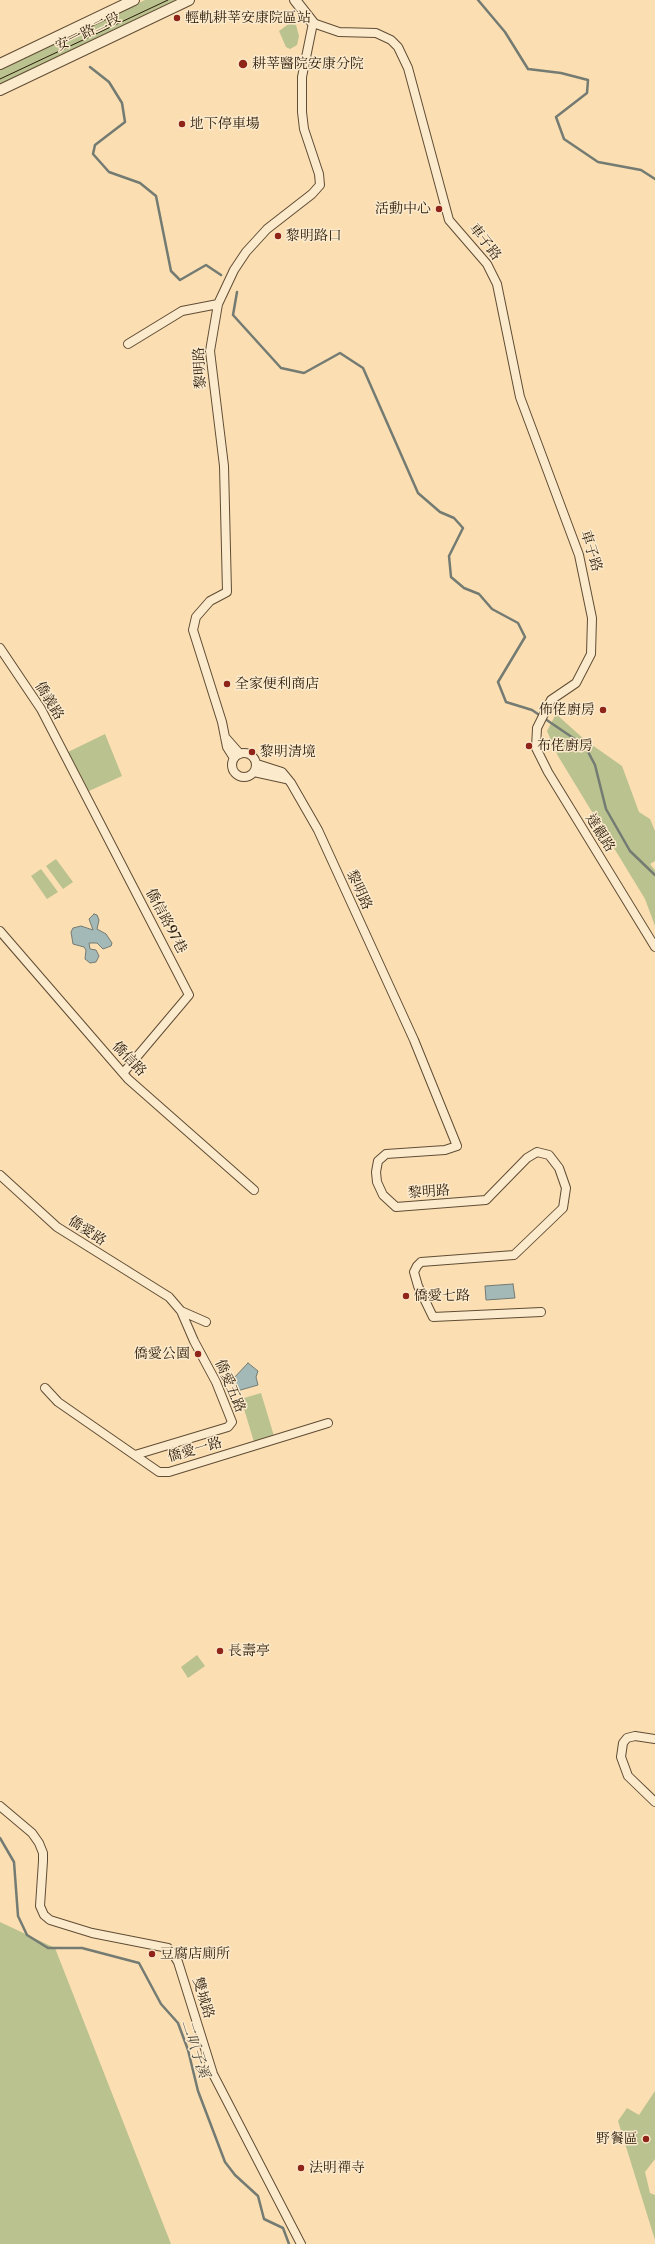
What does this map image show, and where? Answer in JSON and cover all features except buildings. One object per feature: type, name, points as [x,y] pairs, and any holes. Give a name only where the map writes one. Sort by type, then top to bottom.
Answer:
[{"type":"street","name":"安一路二段","points":[[0,64],[134,0]]},
{"type":"street","name":"安一路二段","points":[[0,90],[188,0]]},
{"type":"street","points":[[295,0],[313,23]]},
{"type":"street","name":"黎明路","points":[[237,756],[224,736],[222,722],[193,630],[196,617],[210,601],[227,592],[224,466],[210,351],[218,304],[234,270],[246,252],[267,229],[312,194],[320,185],[319,174],[304,129],[302,112],[302,77],[313,23]]},
{"type":"street","name":"車子路","points":[[313,23],[339,32],[376,33],[383,35],[391,40],[405,58],[449,220],[487,264],[497,284],[520,397],[579,555],[592,618],[591,654],[581,676],[576,683],[551,700],[537,728]]},
{"type":"street","points":[[128,344],[182,312],[218,304]]},
{"type":"street","name":"僑義路","points":[[0,648],[41,709],[71,771]]},
{"type":"street","name":"達觀路","points":[[537,728],[536,748],[548,772],[655,947]]},
{"type":"street","name":"黎明路","points":[[237,756],[249,754],[255,759],[257,764],[282,772],[286,779],[291,783],[318,830],[414,1040],[457,1146],[445,1150],[386,1154],[378,1161],[376,1172],[377,1182],[383,1195],[396,1207],[486,1200],[527,1158],[537,1152],[549,1155],[559,1168],[566,1188],[563,1208],[514,1255],[421,1262],[414,1272],[418,1286],[433,1317],[542,1312]]},
{"type":"street","name":"黎明路","points":[[237,756],[232,768],[239,776],[249,777],[254,772],[286,779]]},
{"type":"street","points":[[254,772],[257,764]]},
{"type":"street","name":"僑信路97巷","points":[[71,771],[189,995],[124,1072]]},
{"type":"street","name":"僑信路","points":[[0,931],[97,1045],[124,1072],[128,1079],[254,1190]]},
{"type":"street","name":"僑愛路","points":[[0,1175],[57,1227],[169,1297],[181,1311]]},
{"type":"street","points":[[181,1311],[206,1322]]},
{"type":"street","name":"僑愛五路","points":[[135,1456],[228,1427],[232,1422],[216,1382],[194,1341],[181,1311]]},
{"type":"street","name":"僑愛一路","points":[[45,1388],[58,1402],[159,1472],[169,1472],[328,1423]]},
{"type":"street","points":[[655,1739],[635,1736],[627,1738],[623,1743],[621,1757],[628,1776],[655,1802]]},
{"type":"street","name":"雙城路","points":[[0,1806],[32,1833],[41,1848],[43,1861],[40,1906],[44,1915],[50,1920],[99,1935],[168,1948],[173,1954],[178,1962],[213,2074],[301,2244]]},
{"type":"green space","points":[[145,0],[176,0],[0,84],[0,69]]},
{"type":"green space","points":[[290,23],[296,25],[299,36],[297,45],[290,49],[286,47],[279,31]]},
{"type":"green space","points":[[556,714],[585,740],[622,766],[639,812],[650,819],[655,831],[655,861],[650,864],[655,870],[655,926],[645,899],[558,756],[547,731]]},
{"type":"green space","points":[[105,734],[122,776],[89,791],[68,752]]},
{"type":"green space","points":[[56,859],[73,882],[63,889],[46,866]]},
{"type":"green space","points":[[41,869],[58,892],[47,899],[31,876]]},
{"type":"green space","points":[[261,1393],[274,1436],[254,1442],[241,1399]]},
{"type":"green space","points":[[197,1655],[205,1666],[188,1678],[181,1667]]},
{"type":"green space","points":[[0,1922],[55,1948],[171,2244],[0,2244]]},
{"type":"green space","points":[[655,2091],[655,2159],[645,2172],[650,2193],[655,2195],[655,2240],[618,2121],[627,2108],[639,2115]]},
{"type":"water","points":[[94,914],[97,915],[99,920],[97,929],[106,934],[112,943],[111,946],[103,949],[97,943],[89,943],[90,949],[96,950],[99,956],[96,962],[90,963],[85,959],[86,950],[84,947],[73,944],[71,932],[73,928],[81,926],[93,930],[89,919]]},
{"type":"water","points":[[513,1284],[515,1298],[486,1300],[485,1286]]},
{"type":"water","points":[[248,1363],[258,1371],[256,1377],[258,1385],[237,1391],[233,1379]]},
{"type":"waterway","points":[[478,0],[505,32],[528,69],[561,73],[588,80],[587,93],[556,117],[564,139],[598,162],[641,170],[655,179]]},
{"type":"waterway","points":[[90,67],[109,82],[122,103],[125,122],[95,145],[93,154],[109,172],[140,183],[156,196],[171,271],[180,280],[206,265],[221,275]]},
{"type":"waterway","points":[[237,292],[233,315],[281,368],[304,373],[340,353],[363,368],[418,493],[440,512],[454,518],[463,528],[449,556],[451,577],[464,588],[479,594],[492,609],[518,623],[525,637],[498,682],[506,702],[532,710],[585,746],[595,765],[606,809],[630,851],[655,875]]},
{"type":"waterway","name":"二叭子溪","points":[[0,1838],[14,1862],[18,1916],[27,1935],[48,1948],[82,1948],[139,1963],[161,2004],[178,2023],[188,2050],[198,2091],[225,2162],[235,2175],[258,2196],[264,2219],[283,2228],[289,2244]]},
{"type":"tram line","points":[[0,79],[168,0]]},
{"type":"place","name":"輕軌耕莘安康院區站","points":[[177,18]]},
{"type":"place","name":"耕莘醫院安康分院","points":[[243,64]]},
{"type":"place","name":"地下停車場","points":[[182,124]]},
{"type":"place","name":"活動中心","points":[[439,209]]},
{"type":"place","name":"黎明路口","points":[[278,236]]},
{"type":"place","name":"全家便利商店","points":[[227,684]]},
{"type":"place","name":"佈佬廚房","points":[[603,710]]},
{"type":"place","name":"布佬廚房","points":[[529,746]]},
{"type":"place","name":"黎明清境","points":[[252,752]]},
{"type":"place","name":"僑愛七路","points":[[406,1296]]},
{"type":"place","name":"僑愛公園","points":[[198,1354]]},
{"type":"place","name":"長壽亭","points":[[220,1651]]},
{"type":"place","name":"豆腐店廁所","points":[[152,1954]]},
{"type":"place","name":"野餐區","points":[[646,2139]]},
{"type":"place","name":"法明禪寺","points":[[301,2168]]}]
